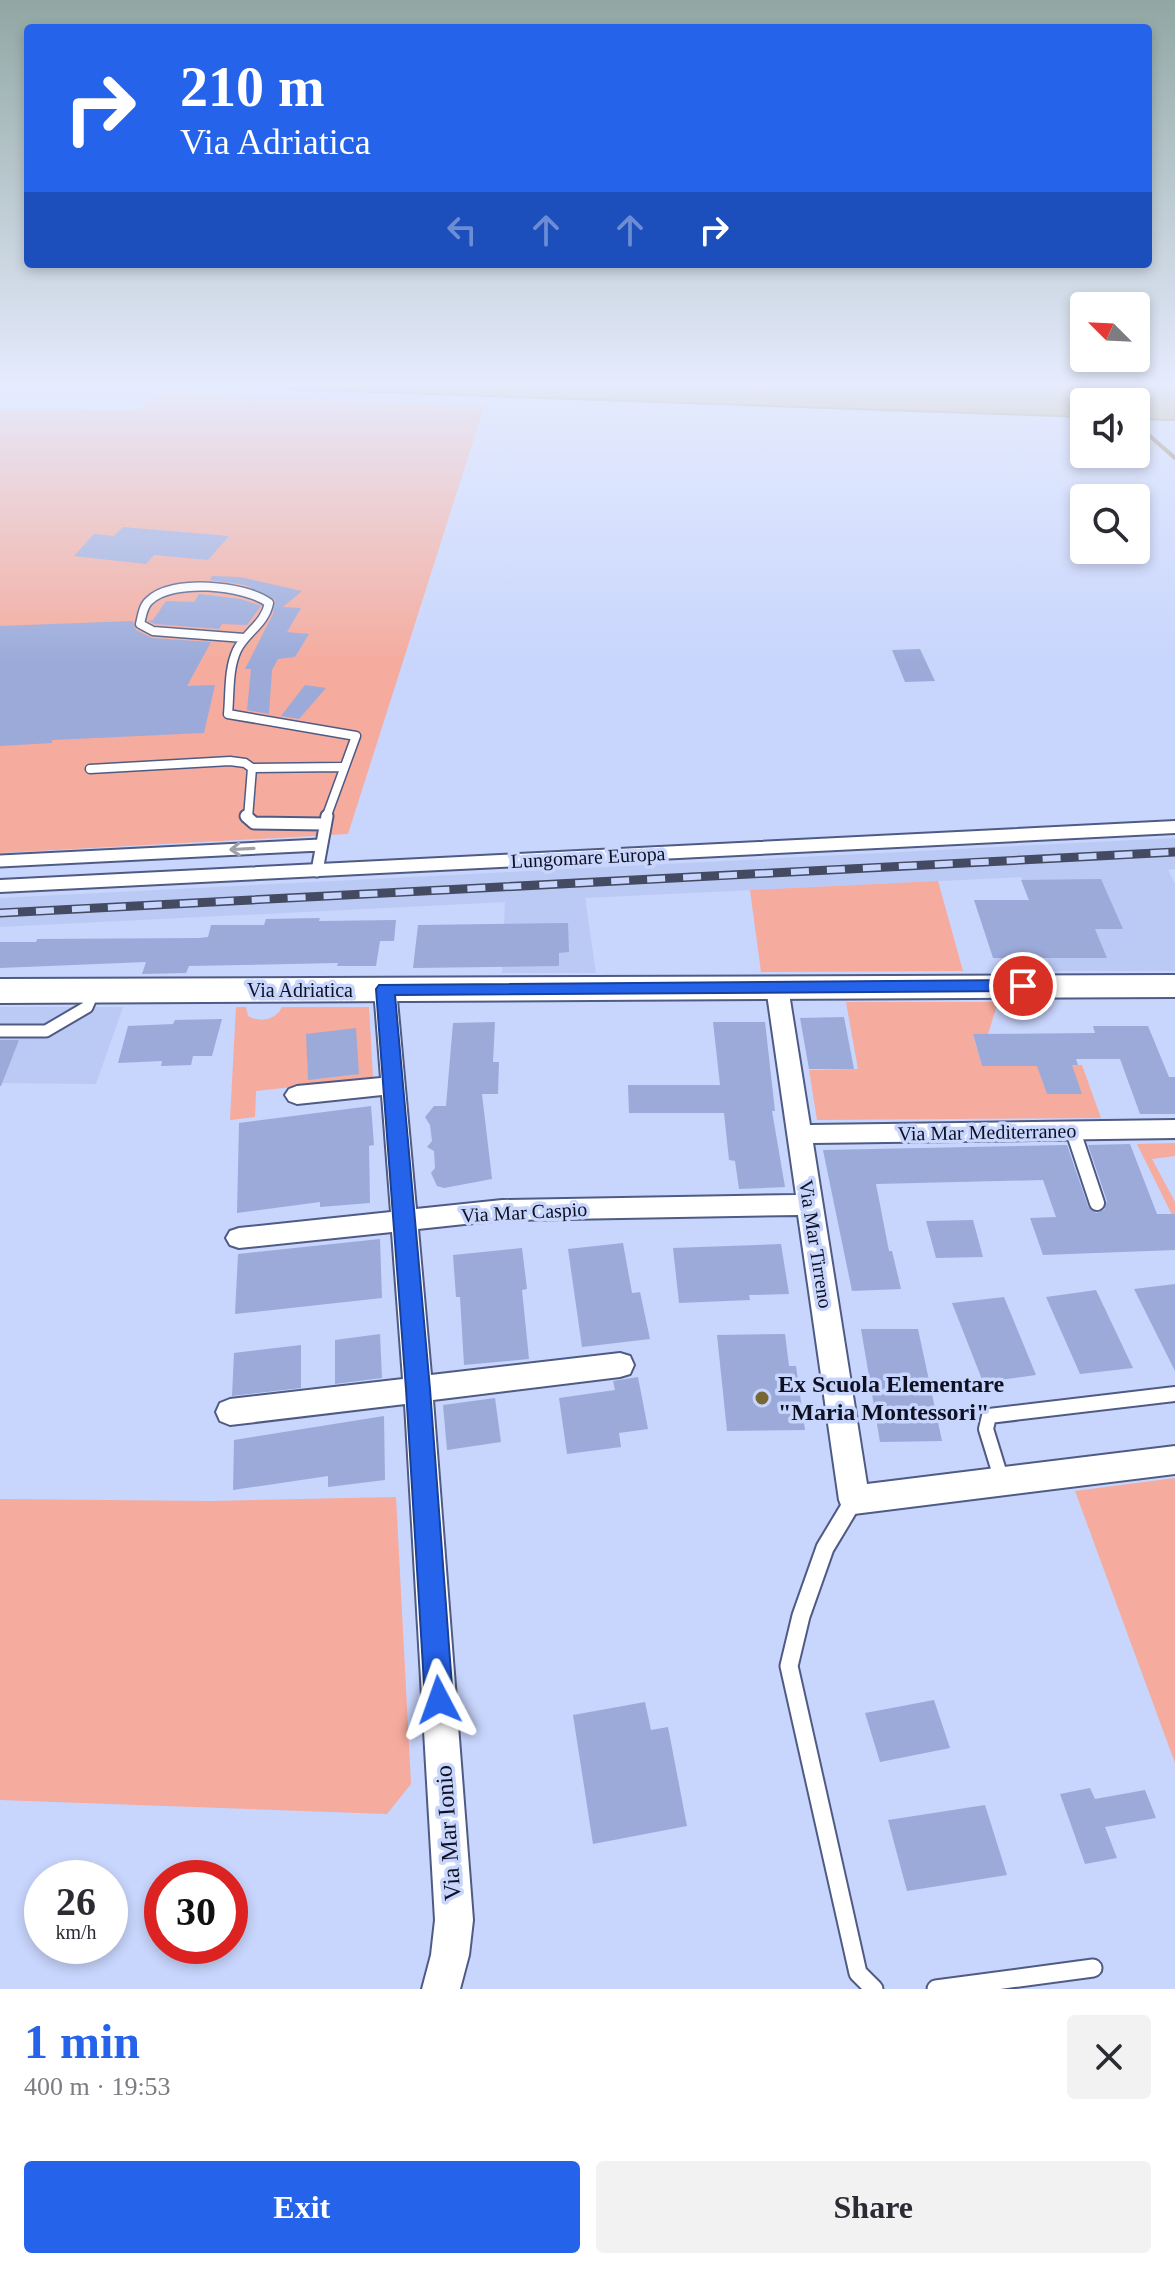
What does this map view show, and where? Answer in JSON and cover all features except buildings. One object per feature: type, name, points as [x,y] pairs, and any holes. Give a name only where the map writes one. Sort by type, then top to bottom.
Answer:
[{"type":"main road","name":"Via Adriatica","points":[[0,991],[1174,988]]},
{"type":"street","name":"Lungomare Europa","points":[[0,886],[1175,827]]},
{"type":"street","name":"Via Mar Tirreno","points":[[777,987],[854,1500]]},
{"type":"street","name":"Via Mar Ionio","points":[[385,989],[418,1389],[454,1920],[450,1955],[441,1989]]},
{"type":"street","points":[[297,1095],[393,1085]]},
{"type":"street","name":"Via Mar Mediterraneo","points":[[799,1134],[1175,1129]]},
{"type":"street","name":"Via Mar Caspio","points":[[239,1238],[502,1210],[810,1205]]},
{"type":"street","points":[[230,1412],[620,1365]]},
{"type":"street","points":[[854,1500],[1175,1460]]},
{"type":"lane","points":[[244,638],[153,631],[140,624],[140,616],[146,603],[164,592],[213,587],[256,593],[269,603],[264,619],[244,638],[235,655],[228,714],[356,736],[341,767],[324,824],[317,871]]},
{"type":"lane","points":[[90,769],[230,761],[252,768],[341,767]]},
{"type":"lane","points":[[252,768],[246,816],[254,823],[324,824]]},
{"type":"lane","points":[[0,861],[320,845]]},
{"type":"lane","points":[[0,1031],[46,1031],[87,1007],[94,991]]},
{"type":"lane","points":[[1073,1131],[1097,1203]]},
{"type":"lane","points":[[1002,1481],[986,1429],[989,1416],[1175,1394]]},
{"type":"lane","points":[[854,1500],[825,1548],[801,1616],[789,1666],[858,1973],[874,1989]]},
{"type":"lane","points":[[936,1989],[1093,1968]]},
{"type":"shaded area","points":[[0,479],[461,479],[348,834],[0,853]]},
{"type":"shaded area","points":[[1175,838],[1175,869],[1168,870],[1175,884],[1175,971],[1052,971],[1021,877],[585,898],[596,973],[502,973],[505,902],[0,927],[0,898]]},
{"type":"shaded area","points":[[938,881],[963,971],[761,972],[750,890]]},
{"type":"shaded area","points":[[846,1002],[998,1002],[988,1034],[973,1035],[982,1066],[1082,1065],[1101,1118],[817,1120],[809,1070],[858,1069]]},
{"type":"shaded area","points":[[0,1007],[123,1007],[96,1084],[0,1083]]},
{"type":"shaded area","points":[[236,1007],[246,1007],[248,1016],[262,1020],[276,1015],[282,1007],[369,1007],[373,1078],[256,1091],[255,1117],[230,1120]],"holes":[[[307,1034],[359,1073],[308,1079]]]},
{"type":"shaded area","points":[[1175,1143],[1175,1156],[1152,1159],[1175,1202],[1175,1221],[1137,1144]]},
{"type":"shaded area","points":[[1175,1478],[1175,1763],[1075,1491]]},
{"type":"shaded area","points":[[396,1497],[411,1784],[387,1814],[0,1800],[0,1499],[210,1501]]},
{"type":"railway","points":[[0,913],[1175,852]]},
{"type":"place","name":"Ex Scuola Elementare \"Maria Montessori\"","points":[[762,1398]]},
{"type":"route","points":[[439,1700],[418,1389],[385,989],[1023,986]]}]
